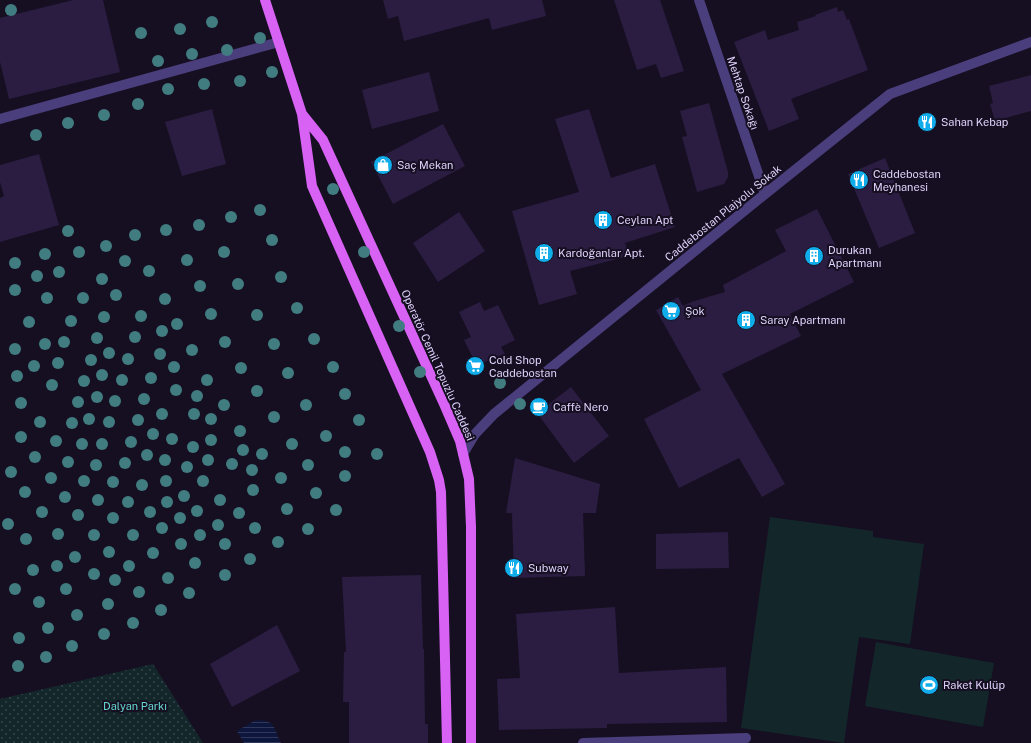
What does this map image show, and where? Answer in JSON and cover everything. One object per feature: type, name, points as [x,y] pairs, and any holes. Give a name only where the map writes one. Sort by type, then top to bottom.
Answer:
[{"type":"main road","name":"Operatör Cemil Topuzlu Caddesi","points":[[265,0],[302,114],[312,186],[430,452],[439,480],[441,492],[447,743]]},
{"type":"main road","name":"Operatör Cemil Topuzlu Caddesi","points":[[302,114],[323,140],[460,441],[468,478],[471,527],[471,743]]},
{"type":"street","name":"Mehtap Sokağı","points":[[699,0],[765,194]]},
{"type":"street","points":[[0,119],[279,42]]},
{"type":"street","name":"Caddebostan Plajyolu Sokak","points":[[463,454],[475,434],[494,414],[890,94],[1031,42]]},
{"type":"street","points":[[583,743],[746,738]]},
{"type":"green space","points":[[770,517],[873,531],[873,537],[924,544],[910,644],[859,637],[844,743],[741,728]]},
{"type":"green space","name":"Raket Kulüp","points":[[876,642],[994,663],[983,727],[865,706]]},
{"type":"green space","name":"Dalyan Parkı","points":[[153,664],[203,743],[0,743],[0,699]]},
{"type":"water","points":[[260,720],[269,723],[274,727],[281,743],[244,743],[237,731],[254,721]]},
{"type":"building","points":[[73,0],[103,0],[120,72],[9,99],[0,62],[0,18]]},
{"type":"building","points":[[383,0],[542,0],[546,16],[492,30],[489,18],[404,41],[398,16],[388,19]]},
{"type":"building","points":[[614,0],[660,0],[684,71],[661,78],[656,64],[637,70]]},
{"type":"building","points":[[837,7],[838,12],[843,10],[847,20],[849,19],[868,70],[791,99],[799,119],[769,131],[734,42],[765,30],[768,40],[799,30],[797,22]]},
{"type":"building","points":[[429,72],[439,111],[372,129],[362,90]]},
{"type":"building","points":[[1031,75],[1031,111],[995,121],[990,104],[993,103],[989,86]]},
{"type":"building","points":[[709,103],[728,172],[728,177],[724,184],[697,192],[682,137],[687,136],[680,111]]},
{"type":"building","points":[[212,109],[226,164],[182,176],[165,122]]},
{"type":"building","points":[[589,109],[611,178],[655,164],[675,227],[625,243],[629,256],[570,271],[577,294],[539,305],[512,211],[579,192],[555,119]]},
{"type":"building","points":[[443,124],[465,166],[393,204],[371,162]]},
{"type":"building","points":[[39,154],[59,225],[0,242],[0,198],[4,196],[0,182],[0,165]]},
{"type":"building","points":[[885,158],[915,233],[879,248],[848,174]]},
{"type":"building","points":[[817,209],[854,282],[790,314],[801,336],[722,374],[785,484],[762,497],[739,458],[679,488],[644,419],[701,390],[656,310],[678,297],[683,306],[691,302],[725,292],[723,285],[786,251],[775,230]]},
{"type":"building","points":[[459,212],[485,251],[438,282],[413,243]]},
{"type":"building","points":[[480,302],[484,311],[498,305],[515,340],[501,347],[505,354],[477,366],[464,340],[471,337],[459,312]]},
{"type":"building","points":[[571,387],[609,436],[574,463],[537,413]]},
{"type":"building","points":[[515,458],[600,484],[596,513],[583,513],[585,576],[514,578],[512,513],[506,513]]},
{"type":"building","points":[[728,532],[729,568],[656,569],[656,534]]},
{"type":"building","points":[[421,575],[425,724],[428,724],[428,743],[349,743],[349,702],[343,702],[344,652],[346,652],[342,577]]},
{"type":"building","points":[[615,607],[619,673],[726,667],[727,722],[607,724],[607,728],[499,730],[497,679],[520,678],[516,614]]},
{"type":"building","points":[[277,625],[300,671],[232,707],[210,664]]},
{"type":"place","name":"Sahan Kebap","points":[[927,122]]},
{"type":"place","name":"Saç Mekan","points":[[383,165]]},
{"type":"place","name":"Caddebostan Meyhanesi","points":[[859,180]]},
{"type":"place","name":"Ceylan Apt","points":[[603,220]]},
{"type":"place","name":"Kardoğanlar Apt.","points":[[544,253]]},
{"type":"place","name":"Durukan Apartmanı","points":[[814,256]]},
{"type":"place","name":"Şok","points":[[671,311]]},
{"type":"place","name":"Saray Apartmanı","points":[[746,320]]},
{"type":"place","name":"Cold Shop Caddebostan","points":[[475,366]]},
{"type":"place","name":"Caffè Nero","points":[[539,407]]},
{"type":"place","name":"Subway","points":[[514,568]]},
{"type":"place","name":"Raket Kulüp","points":[[929,685]]}]
